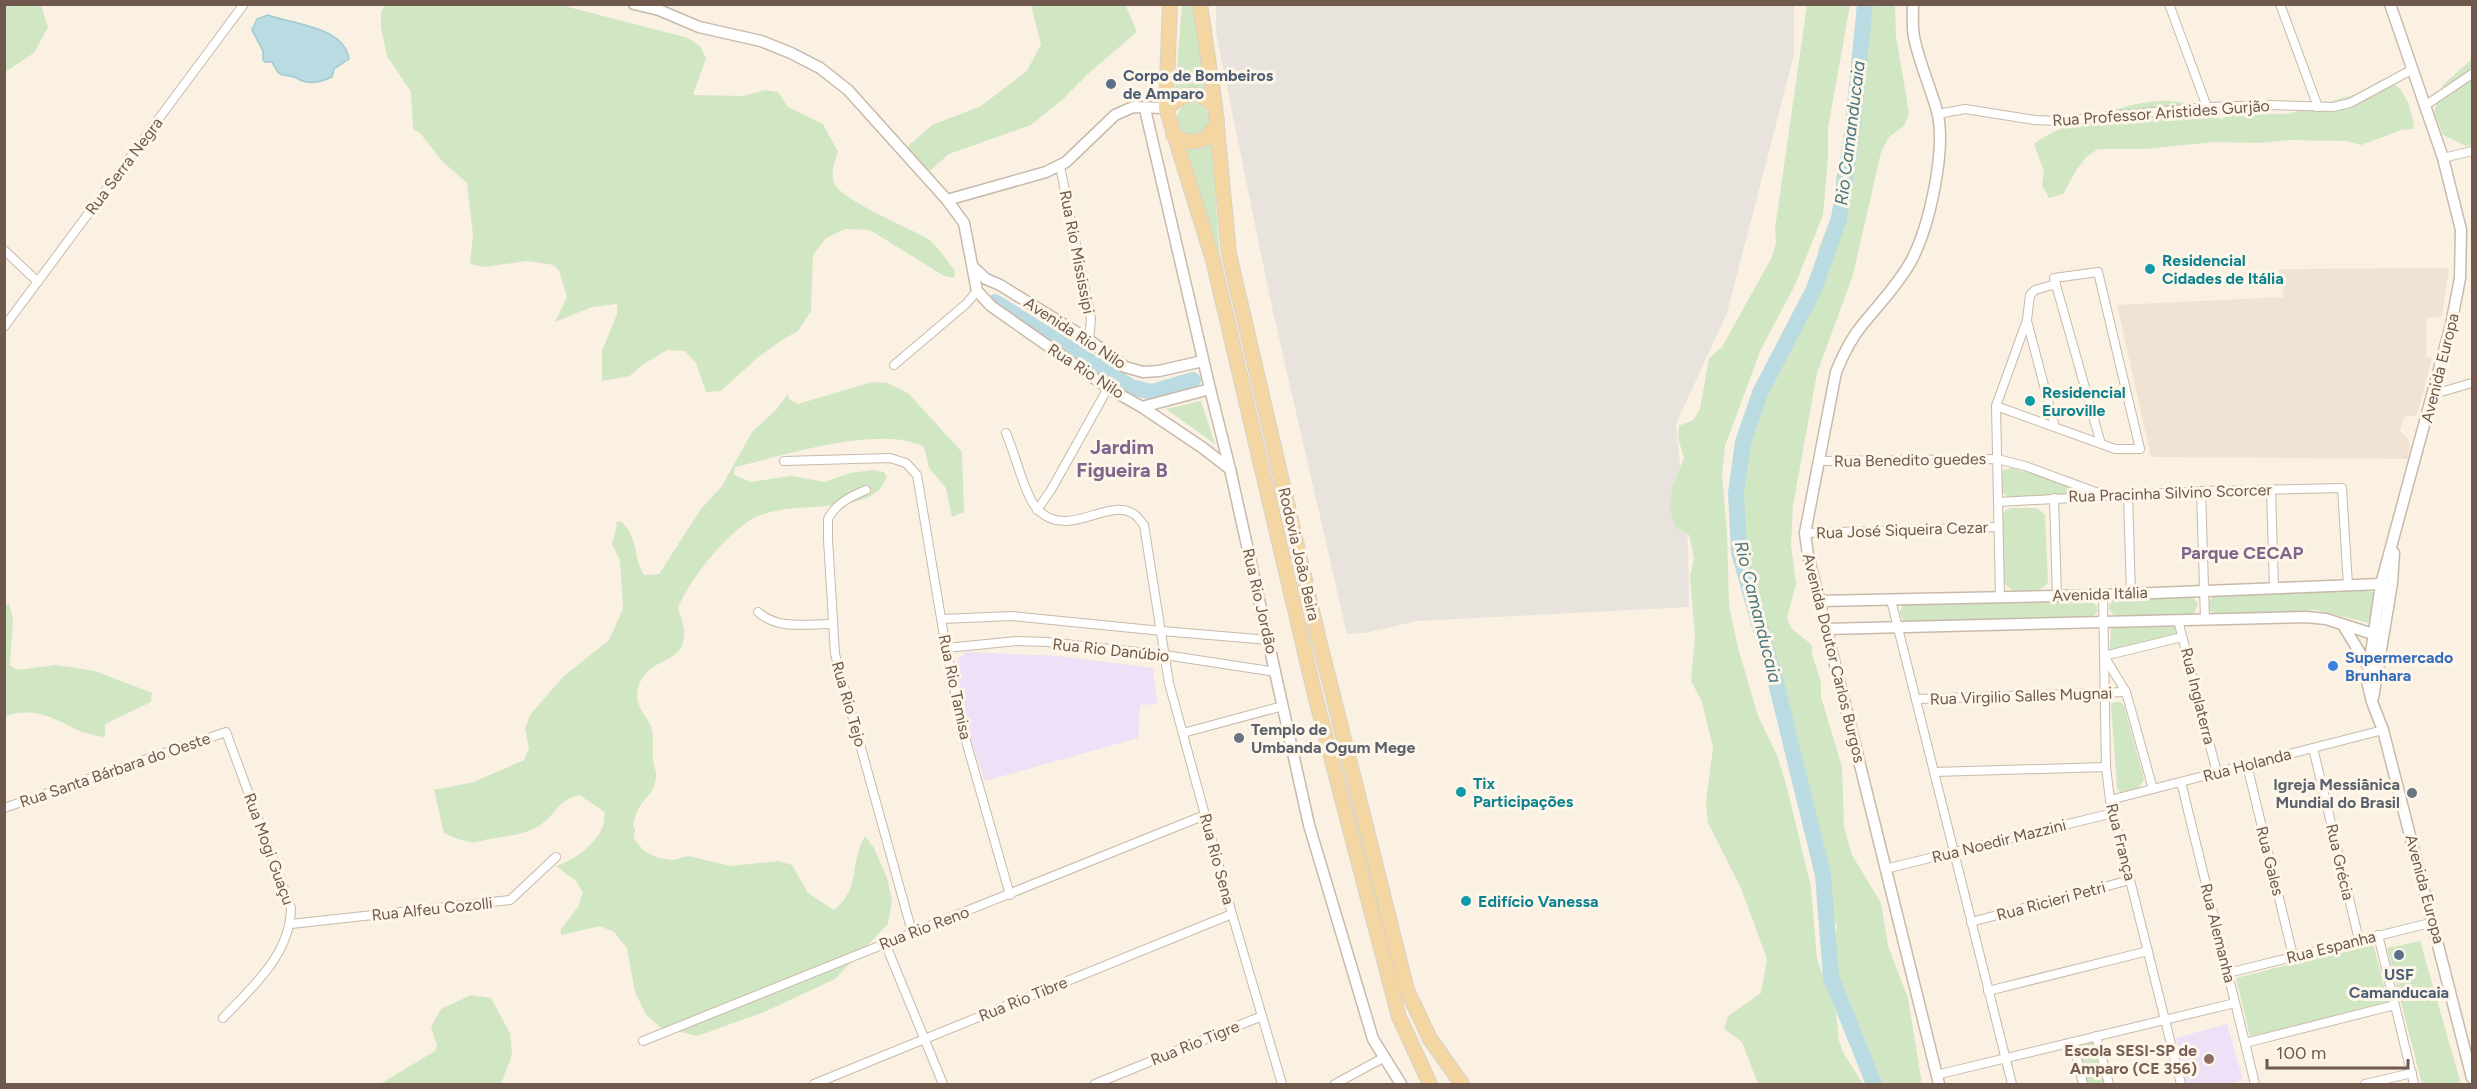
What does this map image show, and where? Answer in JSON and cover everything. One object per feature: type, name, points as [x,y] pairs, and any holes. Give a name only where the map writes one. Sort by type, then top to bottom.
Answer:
[{"type":"main road","name":"Rodovia João Beira","points":[[1170,4],[1166,108],[1213,260],[1313,683],[1399,1017],[1430,1084]]},
{"type":"main road","name":"Rodovia João Beira","points":[[1200,4],[1217,120],[1229,254],[1318,636],[1404,979],[1415,1011],[1430,1039],[1462,1084]]},
{"type":"main road","points":[[1166,108],[1191,94],[1200,95],[1215,106]]},
{"type":"main road","points":[[1173,135],[1184,141],[1200,142],[1209,136],[1217,120]]},
{"type":"street","name":"Rua Serra Negra","points":[[4,327],[244,4]]},
{"type":"street","points":[[634,4],[659,10],[699,27],[761,41],[820,68],[848,90],[947,200],[964,223],[977,291]]},
{"type":"street","name":"Avenida Doutor Carlos Burgos","points":[[1913,4],[1916,43],[1938,114],[1939,153],[1924,233],[1910,263],[1891,293],[1861,326],[1845,351],[1836,372],[1805,533],[1819,601],[1937,1080]]},
{"type":"street","points":[[2169,4],[2207,107]]},
{"type":"street","points":[[2280,4],[2318,107]]},
{"type":"street","name":"Avenida Europa","points":[[2372,702],[2381,584],[2434,394],[2460,278],[2462,230],[2443,158],[2390,4]]},
{"type":"street","name":"Rua Professor Aristides Gurjão","points":[[1938,114],[1965,109],[2035,120],[2059,121],[2207,107],[2270,105],[2333,107],[2350,103],[2413,69]]},
{"type":"street","points":[[2426,105],[2472,74]]},
{"type":"street","points":[[947,200],[1060,166],[1115,116],[1133,107],[1166,108]]},
{"type":"street","name":"Rua Rio Jordão","points":[[1145,109],[1230,469],[1309,825],[1373,1039],[1401,1084]]},
{"type":"street","points":[[2443,158],[2472,151]]},
{"type":"street","name":"Rua Rio Mississipi","points":[[1060,166],[1091,319],[1089,340]]},
{"type":"street","points":[[4,250],[38,282]]},
{"type":"street","name":"Avenida Rio Nilo","points":[[974,268],[986,279],[1000,285],[1089,340],[1125,367],[1143,372],[1159,371],[1203,361]]},
{"type":"street","points":[[1996,406],[2055,427],[2101,444],[2115,449],[2140,449],[2098,272],[2054,278],[2101,444]]},
{"type":"street","points":[[894,366],[966,304],[986,279]]},
{"type":"street","points":[[2000,597],[1996,406],[2026,320],[2030,295],[2035,290],[2056,284]]},
{"type":"street","name":"Rua Rio Nilo","points":[[977,291],[991,306],[1108,388],[1142,407],[1210,389]]},
{"type":"street","points":[[2026,320],[2055,427]]},
{"type":"street","points":[[2434,394],[2472,383]]},
{"type":"street","points":[[1006,433],[1037,510],[1051,490],[1108,388]]},
{"type":"street","points":[[1142,407],[1230,469]]},
{"type":"street","name":"Rua Rio Tamisa","points":[[784,461],[891,458],[906,463],[917,475],[946,648],[962,727],[1010,895]]},
{"type":"street","name":"Rua Benedito guedes","points":[[1818,461],[1997,459],[2025,466],[2104,495]]},
{"type":"street","name":"Rua Pracinha Silvino Scorcer","points":[[1998,501],[2201,491],[2342,488],[2348,585]]},
{"type":"street","points":[[2271,489],[2274,588]]},
{"type":"street","name":"Rua Rio Tejo","points":[[866,490],[833,508],[828,519],[835,654],[912,932]]},
{"type":"street","points":[[2201,491],[2205,619]]},
{"type":"street","points":[[2128,494],[2131,594]]},
{"type":"street","points":[[2054,498],[2057,596]]},
{"type":"street","name":"Rua Rio Sena","points":[[1037,510],[1051,519],[1064,521],[1080,521],[1111,511],[1124,510],[1135,514],[1144,525],[1169,683],[1232,914],[1282,1084]]},
{"type":"street","name":"Avenida Europa","points":[[2397,523],[2388,607],[2368,666],[2367,681],[2383,730],[2434,922],[2472,1078]]},
{"type":"street","name":"Rua José Siqueira Cezar","points":[[1805,533],[1998,527]]},
{"type":"street","points":[[2381,584],[2386,589],[2388,607]]},
{"type":"street","name":"Avenida Itália","points":[[1819,601],[2103,595],[2381,584]]},
{"type":"street","name":"Rua França","points":[[2103,595],[2106,766],[2110,800],[2181,1084]]},
{"type":"street","points":[[1891,600],[2012,1084]]},
{"type":"street","points":[[758,612],[767,620],[777,624],[832,624]]},
{"type":"street","name":"Rua Rio Danúbio","points":[[941,619],[1012,615],[1269,640]]},
{"type":"street","name":"Avenida Itália","points":[[1826,629],[2306,616],[2378,632]]},
{"type":"street","name":"Rua Inglaterra","points":[[2178,620],[2217,773]]},
{"type":"street","points":[[2343,625],[2368,666]]},
{"type":"street","points":[[2153,789],[2126,692],[2104,657],[2182,637]]},
{"type":"street","name":"Rua Rio Danúbio","points":[[946,648],[1017,641],[1047,642],[1165,655],[1276,672]]},
{"type":"street","name":"Rua Virgilio Salles Mugnai","points":[[1916,699],[2126,692]]},
{"type":"street","points":[[1183,733],[1283,706]]},
{"type":"street","name":"Rua Holanda","points":[[2110,800],[2383,730]]},
{"type":"street","name":"Rua Santa Bárbara do Oeste","points":[[4,808],[226,732]]},
{"type":"street","name":"Rua Mogi Guaçu","points":[[223,1018],[264,974],[281,950],[291,924],[291,908],[226,732]]},
{"type":"street","name":"Rua Grécia","points":[[2313,748],[2359,940]]},
{"type":"street","name":"Rua Gales","points":[[2247,765],[2294,957]]},
{"type":"street","points":[[1934,772],[2106,766]]},
{"type":"street","name":"Rua Alemanha","points":[[2181,782],[2255,1084]]},
{"type":"street","name":"Rua Noedir Mazzini","points":[[1886,869],[2113,813]]},
{"type":"street","name":"Rua Rio Reno","points":[[643,1041],[1205,815]]},
{"type":"street","name":"Rua Alfeu Cozolli","points":[[291,924],[510,900],[556,857]]},
{"type":"street","name":"Rua Ricieri Petri","points":[[1971,922],[2130,880]]},
{"type":"street","name":"Rua Rio Tibre","points":[[814,1084],[1232,914]]},
{"type":"street","name":"Rua Espanha","points":[[2228,973],[2434,922]]},
{"type":"street","points":[[2378,935],[2414,1084]]},
{"type":"street","points":[[885,943],[943,1084]]},
{"type":"street","points":[[1988,991],[2148,951]]},
{"type":"street","points":[[1937,1080],[2005,1058],[2235,1003]]},
{"type":"street","points":[[2245,1043],[2395,1005]]},
{"type":"street","name":"Rua Rio Tigre","points":[[1095,1084],[1262,1016]]},
{"type":"street","points":[[2096,1036],[2109,1084]]},
{"type":"street","points":[[2073,1042],[2083,1084]]},
{"type":"street","points":[[1335,1084],[1383,1058]]},
{"type":"street","points":[[2365,1084],[2412,1073]]},
{"type":"shaded area","points":[[1216,5],[1794,5],[1794,55],[1727,313],[1676,424],[1688,544],[1689,607],[1417,621],[1365,633],[1347,634],[1271,303],[1216,33]]},
{"type":"shaded area","points":[[2449,268],[2442,316],[2427,318],[2426,357],[2432,358],[2417,415],[2404,417],[2400,431],[2408,439],[2410,447],[2408,459],[2151,457],[2117,305],[2284,297],[2278,269]]},
{"type":"shaded area","points":[[966,652],[1059,656],[1153,668],[1157,704],[1140,705],[1138,738],[985,781],[965,722],[955,679],[958,660]]},
{"type":"shaded area","name":"Escola SESI-SP de Amparo (CE 356)","points":[[2227,1024],[2243,1080],[2228,1084],[2187,1084],[2176,1038]]},
{"type":"green space","points":[[557,4],[688,38],[700,46],[706,58],[693,95],[744,96],[765,90],[778,92],[788,107],[823,124],[838,152],[833,175],[834,183],[839,190],[861,205],[929,240],[955,271],[954,278],[944,276],[870,230],[845,229],[826,238],[813,255],[811,311],[798,331],[757,358],[721,391],[706,392],[696,363],[685,351],[667,350],[642,365],[630,376],[602,381],[602,351],[617,314],[617,304],[592,307],[555,322],[567,297],[559,271],[554,265],[527,261],[484,267],[470,264],[473,235],[467,183],[443,162],[420,133],[413,129],[411,92],[387,56],[381,27],[381,12],[385,5]]},
{"type":"green space","points":[[1125,4],[1137,32],[1031,125],[949,154],[931,170],[921,168],[906,148],[932,125],[981,106],[1027,71],[1041,44],[1031,5]]},
{"type":"green space","points":[[4,5],[41,5],[48,27],[34,53],[5,72]]},
{"type":"green space","points":[[1182,5],[1194,5],[1207,91],[1191,87],[1175,92]]},
{"type":"green space","points":[[1807,5],[1850,5],[1828,128],[1823,215],[1795,285],[1761,349],[1725,446],[1722,474],[1727,532],[1729,605],[1738,648],[1758,716],[1777,755],[1787,788],[1811,887],[1817,959],[1836,1012],[1839,1041],[1844,1054],[1863,1084],[1758,1084],[1742,1042],[1724,1029],[1728,1016],[1761,993],[1767,959],[1741,888],[1708,823],[1706,802],[1713,748],[1702,702],[1691,681],[1695,637],[1690,577],[1694,558],[1689,535],[1675,526],[1670,510],[1672,488],[1684,458],[1678,438],[1679,426],[1693,420],[1700,409],[1709,358],[1722,347],[1771,259],[1776,244],[1775,229]]},
{"type":"green space","points":[[1863,5],[1895,5],[1896,36],[1909,113],[1904,126],[1889,137],[1881,152],[1853,275],[1817,373],[1793,506],[1791,545],[1796,584],[1787,618],[1792,629],[1812,645],[1812,654],[1821,682],[1821,697],[1842,767],[1844,827],[1852,855],[1881,903],[1888,946],[1908,998],[1922,1084],[1878,1084],[1856,1025],[1841,998],[1837,985],[1834,941],[1837,927],[1828,897],[1796,733],[1767,652],[1762,622],[1746,583],[1736,511],[1742,436],[1746,421],[1772,369],[1776,355],[1811,291],[1819,248],[1835,207],[1836,178],[1858,93],[1858,35]]},
{"type":"green space","points":[[2472,59],[2472,145],[2466,146],[2443,135],[2434,112],[2443,85]]},
{"type":"green space","points":[[2381,80],[2393,84],[2403,93],[2411,111],[2414,129],[2401,130],[2361,145],[2346,141],[2287,140],[2259,143],[2215,142],[2143,149],[2098,149],[2086,157],[2063,194],[2049,198],[2042,185],[2044,171],[2034,144],[2061,128],[2100,114],[2140,104],[2171,101],[2195,106],[2222,119],[2246,101],[2258,110],[2272,114],[2288,114],[2356,94]]},
{"type":"green space","points":[[1193,103],[1204,108],[1209,119],[1204,130],[1193,135],[1182,130],[1177,119],[1182,108]]},
{"type":"green space","points":[[1211,143],[1220,256],[1183,147],[1198,149]]},
{"type":"green space","points":[[872,382],[887,383],[908,393],[962,452],[964,512],[952,517],[946,488],[929,468],[924,447],[906,441],[858,440],[831,444],[735,467],[734,475],[751,482],[791,476],[825,482],[850,473],[874,470],[884,472],[887,477],[878,491],[864,499],[834,506],[785,509],[756,517],[745,523],[722,544],[700,570],[678,608],[684,628],[683,642],[679,651],[652,668],[644,676],[638,688],[640,707],[652,730],[656,779],[652,790],[637,812],[633,825],[634,839],[644,851],[658,858],[673,860],[688,856],[731,866],[778,861],[792,865],[808,893],[834,910],[843,901],[852,884],[857,857],[865,836],[874,848],[887,878],[892,900],[888,924],[835,979],[764,1012],[697,1036],[660,1027],[646,1015],[635,992],[627,948],[614,932],[600,926],[561,935],[561,929],[578,907],[583,893],[576,881],[556,866],[590,846],[600,833],[605,812],[579,795],[562,804],[543,823],[531,830],[471,842],[444,833],[434,790],[474,782],[524,760],[529,748],[525,728],[530,715],[563,677],[609,640],[623,609],[620,561],[612,544],[617,525],[615,523],[621,521],[631,536],[644,575],[659,574],[701,509],[722,486],[752,432],[776,410],[788,394],[789,399],[798,404]]},
{"type":"green space","points":[[1201,401],[1215,444],[1166,409]]},
{"type":"green space","points":[[2012,468],[2069,485],[2073,489],[2071,494],[2009,498],[2000,490],[2001,474],[2005,469]]},
{"type":"green space","points":[[2010,508],[2037,508],[2045,515],[2048,582],[2033,591],[2020,592],[2004,583],[2002,516]]},
{"type":"green space","points":[[2368,590],[2376,594],[2373,619],[2369,623],[2316,610],[2218,616],[2208,609],[2207,604],[2215,595]]},
{"type":"green space","points":[[2192,596],[2198,604],[2194,614],[2114,616],[2109,609],[2110,603],[2115,599]]},
{"type":"green space","points":[[2089,599],[2097,606],[2097,612],[2090,618],[1905,623],[1899,613],[1904,604]]},
{"type":"green space","points":[[9,604],[13,619],[10,665],[17,670],[56,665],[95,671],[152,693],[151,702],[105,724],[105,737],[78,730],[46,715],[21,713],[5,716],[4,607]]},
{"type":"green space","points":[[2175,627],[2176,636],[2110,651],[2111,628]]},
{"type":"green space","points":[[2120,702],[2124,706],[2144,779],[2139,788],[2120,792],[2117,788],[2111,704]]},
{"type":"green space","points":[[2420,941],[2461,1084],[2422,1084],[2387,948]]},
{"type":"green space","points":[[2373,943],[2388,1002],[2250,1037],[2236,978]]},
{"type":"green space","points":[[471,995],[491,998],[510,1033],[512,1055],[501,1084],[380,1084],[435,1051],[437,1045],[431,1027],[441,1009]]},
{"type":"green space","points":[[2094,1040],[2105,1084],[2087,1084],[2077,1045]]},
{"type":"water","points":[[268,15],[327,33],[345,48],[349,59],[334,69],[332,77],[318,82],[310,83],[280,74],[272,62],[263,60],[263,51],[252,30],[257,19]]},
{"type":"waterway","name":"Rio Camanducaia","points":[[1865,4],[1853,126],[1839,219],[1814,289],[1760,393],[1743,442],[1736,493],[1739,552],[1776,683],[1823,875],[1831,977],[1874,1084]]},
{"type":"waterway","points":[[995,302],[1131,387],[1152,392],[1193,380]]},
{"type":"place","name":"Corpo de Bombeiros de Amparo","points":[[1111,84]]},
{"type":"place","name":"Residencial Cidades de Itália","points":[[2150,269]]},
{"type":"place","name":"Residencial Euroville","points":[[2030,401]]},
{"type":"place","name":"Supermercado Brunhara","points":[[2333,666]]},
{"type":"place","name":"Templo de Umbanda Ogum Mege","points":[[1239,738]]},
{"type":"place","name":"Tix Participações","points":[[1461,792]]},
{"type":"place","name":"Igreja Messiânica Mundial do Brasil","points":[[2412,793]]},
{"type":"place","name":"Edifício Vanessa","points":[[1466,901]]},
{"type":"place","name":"USF Camanducaia","points":[[2399,955]]},
{"type":"place","name":"Escola SESI-SP de Amparo (CE 356)","points":[[2209,1059]]},
{"type":"district","name":"Jardim Figueira B","points":[[1122,458]]},
{"type":"district","name":"Parque CECAP","points":[[2242,553]]}]
